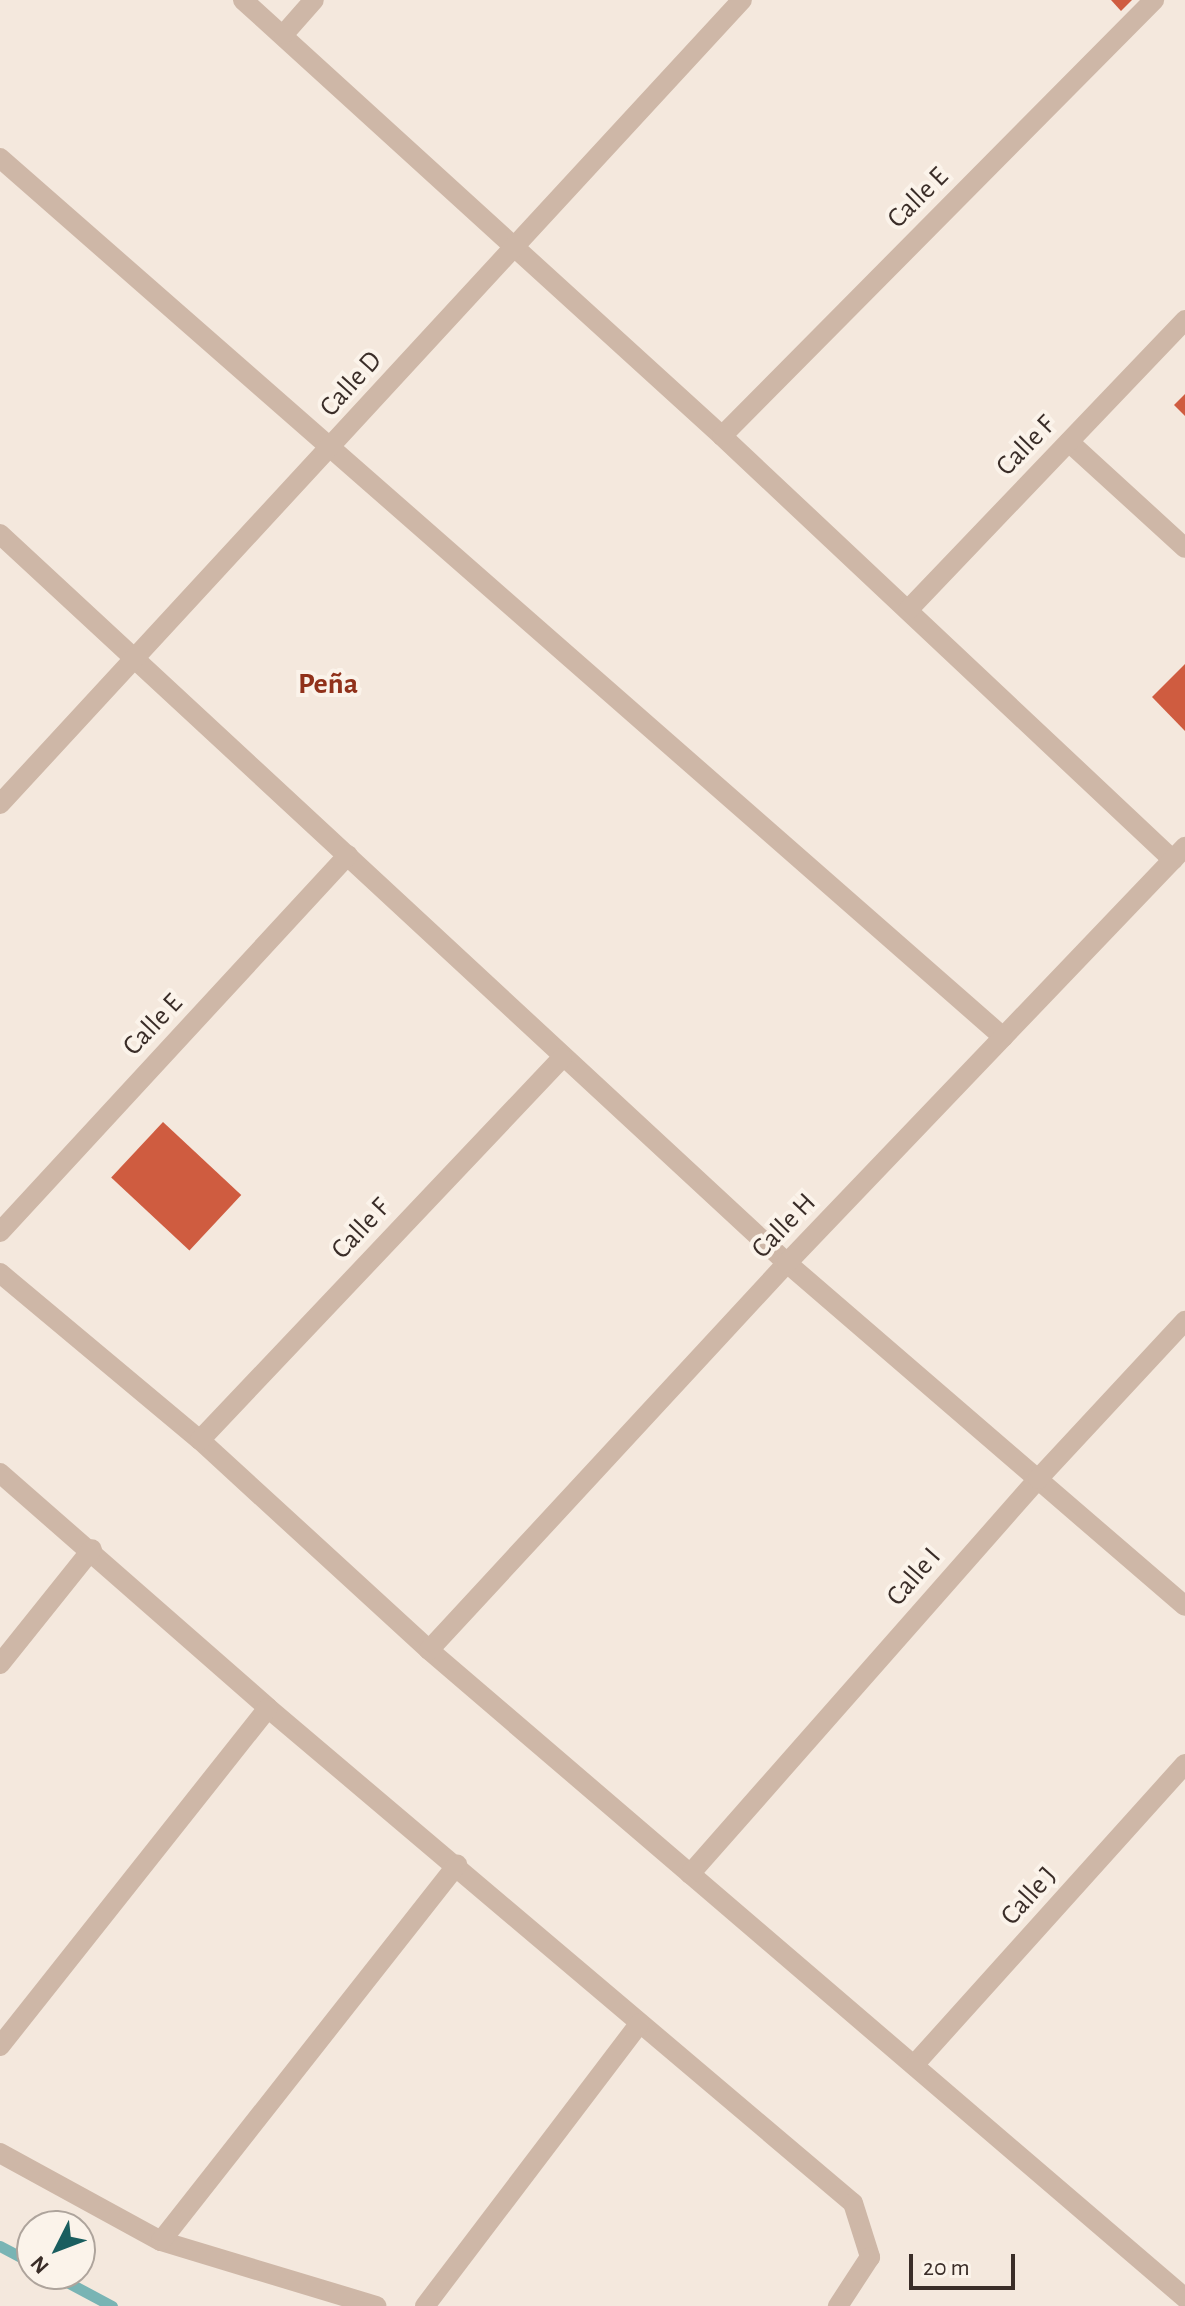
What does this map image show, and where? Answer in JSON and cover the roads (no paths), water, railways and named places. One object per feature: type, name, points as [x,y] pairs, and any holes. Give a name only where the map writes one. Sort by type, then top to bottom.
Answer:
[{"type":"street","points":[[243,0],[284,34],[908,610],[1179,854]]},
{"type":"street","points":[[284,34],[314,0]]},
{"type":"street","name":"Calle D","points":[[0,804],[742,0]]},
{"type":"street","name":"Calle E","points":[[722,436],[1154,0]]},
{"type":"street","points":[[0,158],[333,445],[1003,1037]]},
{"type":"street","name":"Calle F","points":[[908,610],[1185,320]]},
{"type":"street","points":[[1069,442],[1185,548]]},
{"type":"street","points":[[0,534],[348,855],[562,1058],[787,1263],[1185,1606]]},
{"type":"street","name":"Calle H","points":[[429,1650],[787,1263],[1179,854]]},
{"type":"street","name":"Calle E","points":[[0,1232],[348,855]]},
{"type":"street","name":"Calle F","points":[[200,1440],[562,1058]]},
{"type":"street","points":[[0,1273],[200,1440],[429,1650],[1185,2298]]},
{"type":"street","name":"Calle I","points":[[690,1874],[1038,1479],[1185,1321]]},
{"type":"street","points":[[0,1473],[92,1549],[268,1708],[853,2203],[870,2257],[838,2306]]},
{"type":"street","points":[[0,1664],[92,1549]]},
{"type":"street","points":[[0,2046],[268,1708]]},
{"type":"street","name":"Calle J","points":[[914,2065],[1185,1764]]},
{"type":"street","points":[[161,2241],[457,1865]]},
{"type":"street","points":[[425,2306],[640,2023]]},
{"type":"street","points":[[0,2153],[161,2241],[376,2306]]},
{"type":"waterway","points":[[0,2246],[16,2254]]},
{"type":"waterway","points":[[82,2290],[112,2306]]},
{"type":"district","name":"Peña","points":[[328,684]]}]
